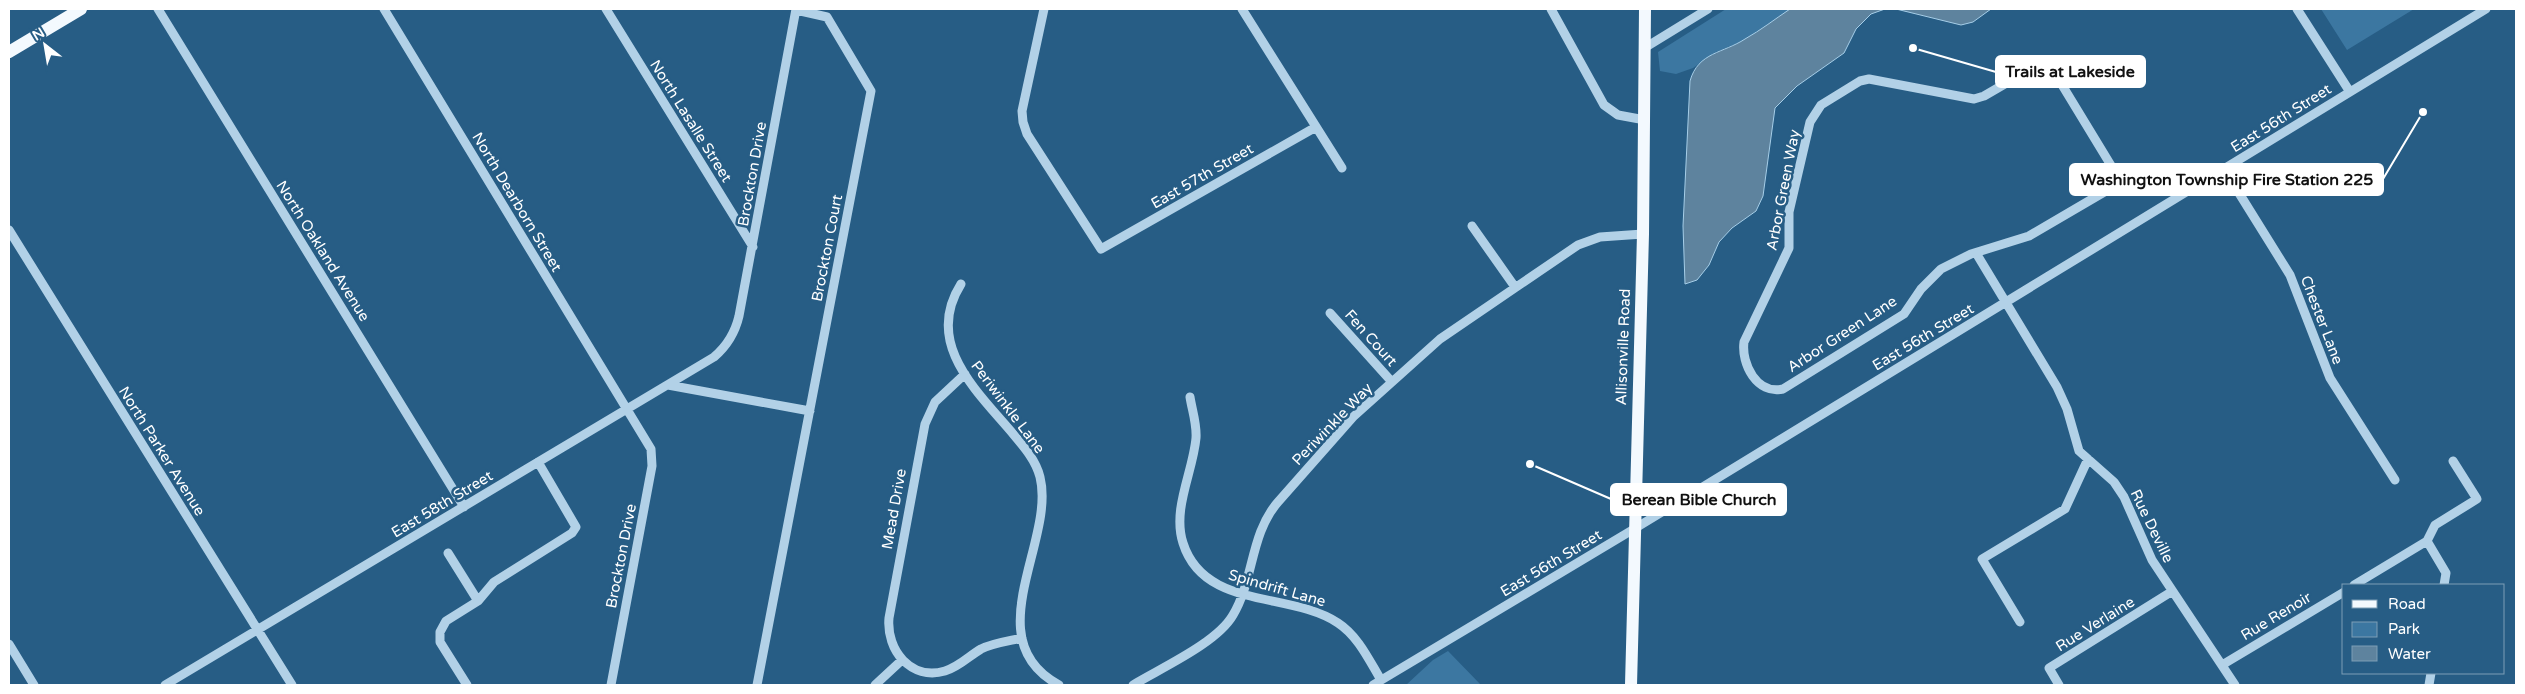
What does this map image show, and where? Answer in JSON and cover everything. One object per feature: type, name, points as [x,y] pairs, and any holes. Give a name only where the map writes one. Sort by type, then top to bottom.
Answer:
[{"type":"main road","points":[[9,52],[81,9]]},
{"type":"main road","name":"Allisonville Road","points":[[1631,685],[1643,234],[1645,9]]},
{"type":"street","name":"North Oakland Avenue","points":[[158,9],[464,507]]},
{"type":"street","name":"North Dearborn Street","points":[[384,9],[628,408]]},
{"type":"street","name":"North Lasalle Street","points":[[606,9],[753,247]]},
{"type":"street","name":"East 57th Street","points":[[1044,9],[1022,111],[1023,122],[1027,134],[1101,249],[1316,127]]},
{"type":"street","points":[[1242,9],[1342,168]]},
{"type":"street","points":[[1551,9],[1606,108],[1618,115],[1645,120]]},
{"type":"street","points":[[1646,47],[1708,9]]},
{"type":"street","points":[[2297,9],[2350,92]]},
{"type":"street","name":"East 56th Street","points":[[1377,683],[1634,529],[2486,9]]},
{"type":"street","name":"Brockton Drive","points":[[729,341],[740,316],[796,10]]},
{"type":"street","name":"Brockton Court","points":[[757,685],[871,91],[827,17],[796,10]]},
{"type":"street","name":"Arbor Green Way","points":[[1752,374],[1743,357],[1744,342],[1788,248],[1789,212],[1810,122],[1820,105],[1860,81],[1871,78],[1974,99],[1984,96],[2034,67],[2040,66],[2049,69],[2056,75],[2084,122]]},
{"type":"street","name":"Arbor Green Lane","points":[[1752,374],[1759,384],[1768,389],[1783,388],[1904,314],[1921,289],[1934,275],[1957,260],[2029,236],[2111,188],[2115,183],[2116,174],[2084,122]]},
{"type":"street","name":"Chester Lane","points":[[2224,169],[2290,275],[2330,378],[2395,480]]},
{"type":"street","points":[[1472,226],[1515,287]]},
{"type":"street","name":"North Parker Avenue","points":[[9,230],[292,685]]},
{"type":"street","name":"Periwinkle Way","points":[[1133,685],[1217,634],[1232,616],[1242,593],[1260,530],[1274,507],[1353,417],[1392,382],[1449,332],[1588,240],[1613,235],[1643,234]]},
{"type":"street","name":"Rue Deville","points":[[1976,253],[2057,386],[2068,409],[2079,451],[2114,482],[2124,497],[2152,560],[2171,592],[2235,685]]},
{"type":"street","name":"Periwinkle Lane","points":[[961,284],[952,301],[947,325],[951,349],[965,374],[1028,453],[1040,479],[1041,505],[1020,609],[1022,638]]},
{"type":"street","name":"Fen Court","points":[[1330,313],[1392,382]]},
{"type":"street","name":"East 58th Street","points":[[165,685],[714,357],[729,341]]},
{"type":"street","name":"Mead Drive","points":[[902,660],[892,645],[888,623],[917,460],[930,410],[945,391],[965,374]]},
{"type":"street","points":[[668,384],[810,411]]},
{"type":"street","name":"Spindrift Lane","points":[[1190,397],[1196,436],[1181,512],[1182,540],[1190,558],[1202,573],[1217,584],[1242,593],[1321,614],[1339,623],[1357,641],[1377,683]]},
{"type":"street","name":"Brockton Drive","points":[[611,685],[652,466],[649,444],[628,408]]},
{"type":"street","points":[[2020,622],[1982,558],[2065,509],[2088,459]]},
{"type":"street","points":[[2356,584],[2427,542],[2435,525],[2476,499],[2453,461]]},
{"type":"street","points":[[467,685],[440,642],[442,626],[449,618],[478,601],[494,582],[572,533],[576,527],[538,462]]},
{"type":"street","points":[[2427,542],[2446,573],[2444,584]]},
{"type":"street","points":[[448,553],[478,601]]},
{"type":"street","name":"Rue Verlaine","points":[[2059,685],[2049,668],[2171,592]]},
{"type":"street","name":"Rue Renoir","points":[[2222,665],[2342,593]]},
{"type":"street","points":[[875,685],[902,660],[918,670],[937,673],[954,668],[984,648],[1022,638],[1033,662],[1046,676],[1059,685]]},
{"type":"street","points":[[9,644],[34,685]]},
{"type":"green space","points":[[1726,9],[1790,9],[1743,41],[1716,52],[1693,68],[1676,74],[1660,71],[1658,52]]},
{"type":"green space","points":[[2321,9],[2414,9],[2347,50]]},
{"type":"green space","points":[[1448,651],[1481,685],[1406,685],[1433,660]]},
{"type":"water","points":[[1790,9],[1885,9],[1871,14],[1856,29],[1844,53],[1797,86],[1775,108],[1763,196],[1756,211],[1732,228],[1719,242],[1709,265],[1697,280],[1685,284],[1683,226],[1690,81],[1694,71],[1705,59],[1751,36]]},
{"type":"water","points":[[1896,9],[1991,9],[1973,22],[1961,25]]},
{"type":"place","name":"Trails at Lakeside","points":[[1913,48]]},
{"type":"place","name":"Washington Township Fire Station 225","points":[[2423,112]]},
{"type":"place","name":"Berean Bible Church","points":[[1530,464]]}]
